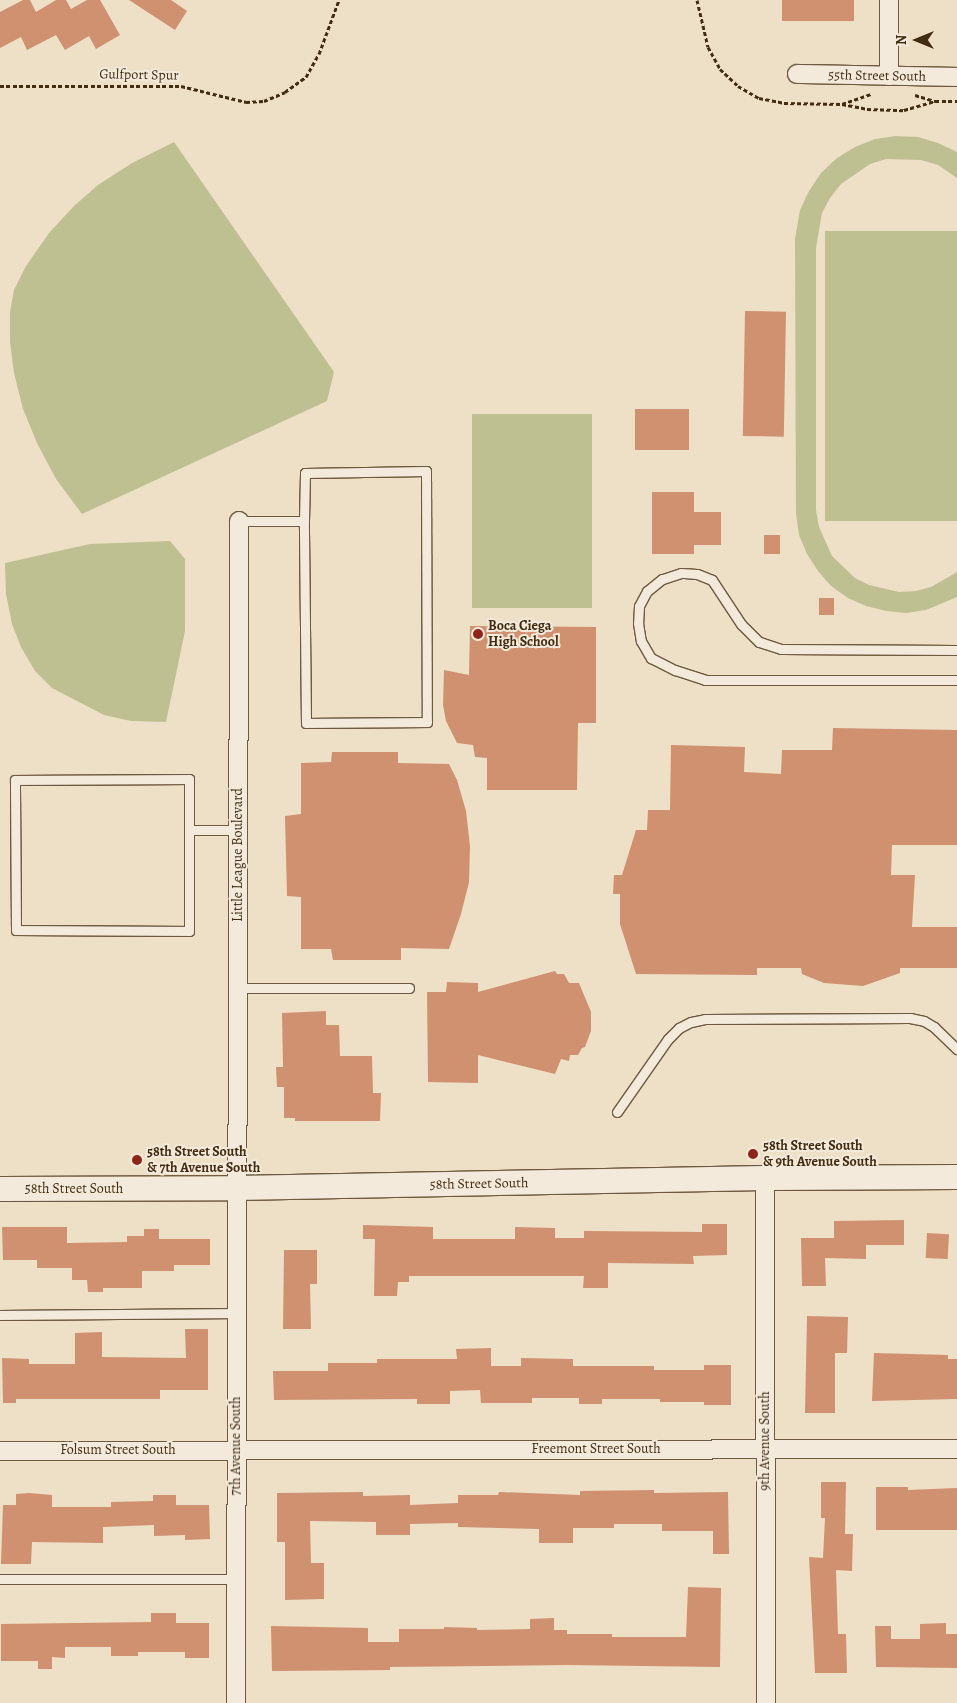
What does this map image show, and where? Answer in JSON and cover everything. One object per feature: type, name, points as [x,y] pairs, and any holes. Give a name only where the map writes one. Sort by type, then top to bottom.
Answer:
[{"type":"street","points":[[889,0],[889,76]]},
{"type":"street","name":"55th Street South","points":[[797,74],[957,77]]},
{"type":"street","name":"Little League Boulevard","points":[[237,1188],[239,521]]},
{"type":"street","name":"58th Street South","points":[[0,1190],[237,1188],[765,1178],[957,1177]]},
{"type":"street","name":"9th Avenue South","points":[[765,1178],[764,1449],[766,1703]]},
{"type":"street","name":"7th Avenue South","points":[[236,1703],[237,1188]]},
{"type":"street","name":"Freemont Street South","points":[[235,1450],[957,1448]]},
{"type":"street","name":"Folsum Street South","points":[[0,1451],[235,1450]]},
{"type":"lane","points":[[426,471],[427,722],[306,723],[304,521],[305,473],[426,471]]},
{"type":"lane","points":[[239,521],[304,521]]},
{"type":"lane","points":[[957,650],[781,649],[759,642],[742,624],[712,580],[697,574],[681,573],[662,579],[647,591],[639,606],[638,623],[641,641],[651,658],[675,670],[705,680],[957,680]]},
{"type":"lane","points":[[189,779],[189,830],[189,931],[16,930],[15,780],[189,779]]},
{"type":"lane","points":[[189,830],[238,830]]},
{"type":"lane","points":[[238,988],[410,988]]},
{"type":"lane","points":[[618,1112],[668,1039],[679,1028],[705,1019],[910,1018],[924,1021],[934,1027],[957,1050]]},
{"type":"lane","points":[[0,1315],[236,1313]]},
{"type":"lane","points":[[0,1580],[236,1580]]},
{"type":"path","name":"Gulfport Spur","points":[[0,86],[181,86],[246,102],[264,100],[285,92],[306,76],[319,54],[339,0]]},
{"type":"path","points":[[696,0],[708,47],[720,69],[738,86],[759,98],[784,103],[842,104],[867,109],[904,110],[935,100]]},
{"type":"path","points":[[842,104],[876,94]]},
{"type":"path","points":[[906,94],[935,100],[957,101]]},
{"type":"green space","points":[[896,136],[918,137],[938,143],[957,152],[957,178],[938,165],[921,160],[886,159],[870,164],[841,184],[830,198],[822,213],[816,248],[816,510],[819,527],[832,556],[855,578],[869,585],[899,592],[916,591],[931,587],[957,572],[957,597],[926,610],[906,613],[866,606],[848,598],[831,586],[807,554],[799,535],[796,514],[795,239],[800,210],[809,191],[821,173],[837,158],[855,147],[875,139]]},
{"type":"green space","points":[[174,142],[334,372],[327,401],[82,514],[56,479],[37,443],[23,409],[14,373],[10,342],[10,312],[14,290],[26,266],[49,233],[74,206],[98,185],[132,163]]},
{"type":"green space","points":[[825,231],[957,231],[957,521],[825,521]]},
{"type":"green space","points":[[472,414],[592,414],[592,608],[472,608]]},
{"type":"green space","points":[[170,541],[185,559],[185,631],[166,722],[131,721],[104,715],[52,688],[35,671],[21,647],[12,624],[6,594],[5,563],[90,544]]},
{"type":"building","points":[[23,0],[30,0],[36,12],[56,0],[66,0],[71,9],[87,0],[100,0],[120,35],[96,49],[89,36],[65,50],[56,35],[27,50],[21,37],[0,48],[0,12]]},
{"type":"building","points":[[129,0],[171,0],[187,11],[175,30]]},
{"type":"building","points":[[782,0],[854,0],[854,21],[782,21]]},
{"type":"building","points":[[745,311],[786,312],[784,437],[743,436]]},
{"type":"building","points":[[635,409],[689,409],[689,450],[635,450]]},
{"type":"building","points":[[652,492],[694,492],[694,512],[721,512],[721,545],[694,545],[694,554],[652,554]]},
{"type":"building","points":[[764,535],[780,535],[780,554],[764,554]]},
{"type":"building","points":[[819,598],[834,598],[834,615],[819,615]]},
{"type":"building","points":[[470,626],[596,627],[596,723],[578,723],[577,790],[487,790],[487,758],[475,757],[473,745],[457,743],[446,721],[443,705],[444,670],[469,675]]},
{"type":"building","points":[[833,728],[957,730],[957,845],[892,845],[891,875],[915,875],[912,927],[957,927],[957,968],[900,968],[900,973],[863,986],[824,983],[802,974],[801,968],[757,968],[757,975],[636,974],[620,924],[620,894],[613,894],[614,875],[622,875],[636,830],[647,830],[648,810],[670,810],[671,745],[745,747],[744,772],[781,774],[782,750],[832,750]]},
{"type":"building","points":[[332,752],[398,752],[398,763],[449,764],[457,780],[466,811],[470,846],[469,882],[449,949],[401,948],[401,960],[333,960],[331,949],[301,949],[301,897],[287,896],[285,816],[301,814],[301,763],[331,762]]},
{"type":"building","points":[[555,971],[557,974],[564,974],[569,983],[579,983],[591,1012],[591,1031],[585,1047],[582,1048],[578,1055],[570,1055],[569,1061],[561,1059],[555,1074],[478,1055],[478,1083],[428,1082],[427,992],[446,992],[447,982],[478,983],[478,992]]},
{"type":"building","points":[[326,1011],[326,1025],[339,1025],[340,1056],[372,1056],[373,1093],[381,1093],[380,1121],[295,1121],[295,1118],[284,1118],[284,1087],[277,1087],[276,1067],[283,1067],[282,1013]]},
{"type":"building","points":[[904,1220],[904,1245],[866,1245],[866,1259],[825,1258],[826,1286],[802,1286],[801,1238],[834,1238],[834,1221]]},
{"type":"building","points":[[702,1224],[727,1224],[727,1255],[693,1256],[694,1264],[608,1263],[608,1288],[583,1288],[584,1276],[409,1276],[409,1282],[398,1282],[397,1296],[374,1296],[375,1239],[363,1239],[363,1225],[433,1227],[433,1239],[515,1239],[515,1227],[555,1228],[555,1238],[584,1238],[584,1231],[702,1232]]},
{"type":"building","points":[[2,1227],[67,1227],[67,1243],[127,1242],[127,1236],[144,1236],[144,1229],[159,1229],[159,1239],[210,1239],[210,1265],[174,1265],[174,1271],[142,1271],[142,1288],[103,1288],[103,1292],[88,1292],[87,1280],[72,1280],[72,1268],[37,1268],[37,1260],[3,1260]]},
{"type":"building","points":[[927,1233],[949,1234],[948,1259],[926,1258]]},
{"type":"building","points":[[284,1250],[317,1250],[317,1284],[310,1284],[311,1329],[283,1329]]},
{"type":"building","points":[[807,1316],[848,1317],[847,1353],[835,1353],[835,1413],[805,1413]]},
{"type":"building","points":[[185,1329],[208,1329],[208,1390],[160,1390],[160,1399],[16,1399],[16,1403],[3,1403],[2,1358],[29,1359],[29,1364],[75,1364],[75,1333],[102,1332],[102,1357],[186,1358]]},
{"type":"building","points":[[491,1348],[491,1366],[521,1366],[521,1358],[573,1359],[573,1366],[654,1366],[654,1370],[704,1370],[704,1365],[731,1365],[731,1405],[704,1405],[704,1402],[660,1402],[660,1399],[602,1399],[602,1404],[579,1404],[579,1398],[532,1398],[532,1403],[481,1403],[480,1390],[450,1391],[450,1404],[417,1404],[417,1399],[274,1400],[273,1371],[328,1371],[328,1363],[377,1363],[377,1359],[457,1359],[456,1349]]},
{"type":"building","points":[[874,1353],[948,1355],[948,1359],[957,1359],[957,1399],[872,1401]]},
{"type":"building","points":[[821,1482],[846,1482],[845,1534],[853,1534],[852,1571],[836,1570],[838,1634],[846,1634],[847,1673],[815,1673],[809,1557],[823,1558],[825,1518],[821,1518]]},
{"type":"building","points":[[876,1487],[908,1487],[908,1490],[957,1488],[957,1530],[876,1530]]},
{"type":"building","points":[[654,1490],[654,1493],[728,1492],[729,1554],[713,1554],[713,1531],[662,1531],[662,1524],[614,1524],[614,1528],[573,1528],[573,1543],[539,1543],[539,1529],[458,1527],[458,1523],[410,1524],[410,1535],[376,1535],[376,1522],[310,1521],[311,1563],[324,1563],[324,1599],[285,1600],[285,1542],[277,1542],[277,1493],[363,1492],[363,1496],[410,1495],[410,1505],[458,1503],[458,1495],[498,1495],[499,1492],[580,1495],[580,1491]]},
{"type":"building","points":[[16,1494],[52,1495],[52,1507],[111,1507],[111,1502],[153,1501],[153,1495],[176,1495],[176,1505],[209,1505],[210,1539],[185,1540],[185,1535],[154,1536],[154,1525],[103,1527],[103,1543],[32,1542],[31,1564],[1,1564],[3,1505],[16,1505]]},
{"type":"building","points":[[688,1587],[721,1588],[720,1667],[567,1665],[390,1667],[390,1670],[272,1671],[271,1626],[368,1628],[368,1642],[399,1642],[399,1629],[444,1629],[444,1627],[477,1628],[477,1630],[530,1629],[530,1619],[554,1618],[554,1630],[567,1630],[567,1634],[612,1634],[612,1637],[686,1637]]},
{"type":"building","points":[[151,1613],[176,1613],[176,1623],[209,1623],[209,1658],[185,1658],[185,1652],[138,1652],[138,1656],[111,1656],[111,1647],[65,1647],[65,1658],[52,1657],[52,1669],[38,1669],[38,1661],[1,1661],[1,1624],[151,1622]]},
{"type":"building","points":[[946,1623],[946,1634],[957,1634],[957,1668],[876,1667],[875,1626],[891,1626],[891,1639],[920,1639],[920,1624]]},
{"type":"place","name":"Boca Ciega High School","points":[[478,634]]},
{"type":"place","name":"58th Street South & 9th Avenue South","points":[[753,1154]]},
{"type":"place","name":"58th Street South & 7th Avenue South","points":[[137,1160]]}]
